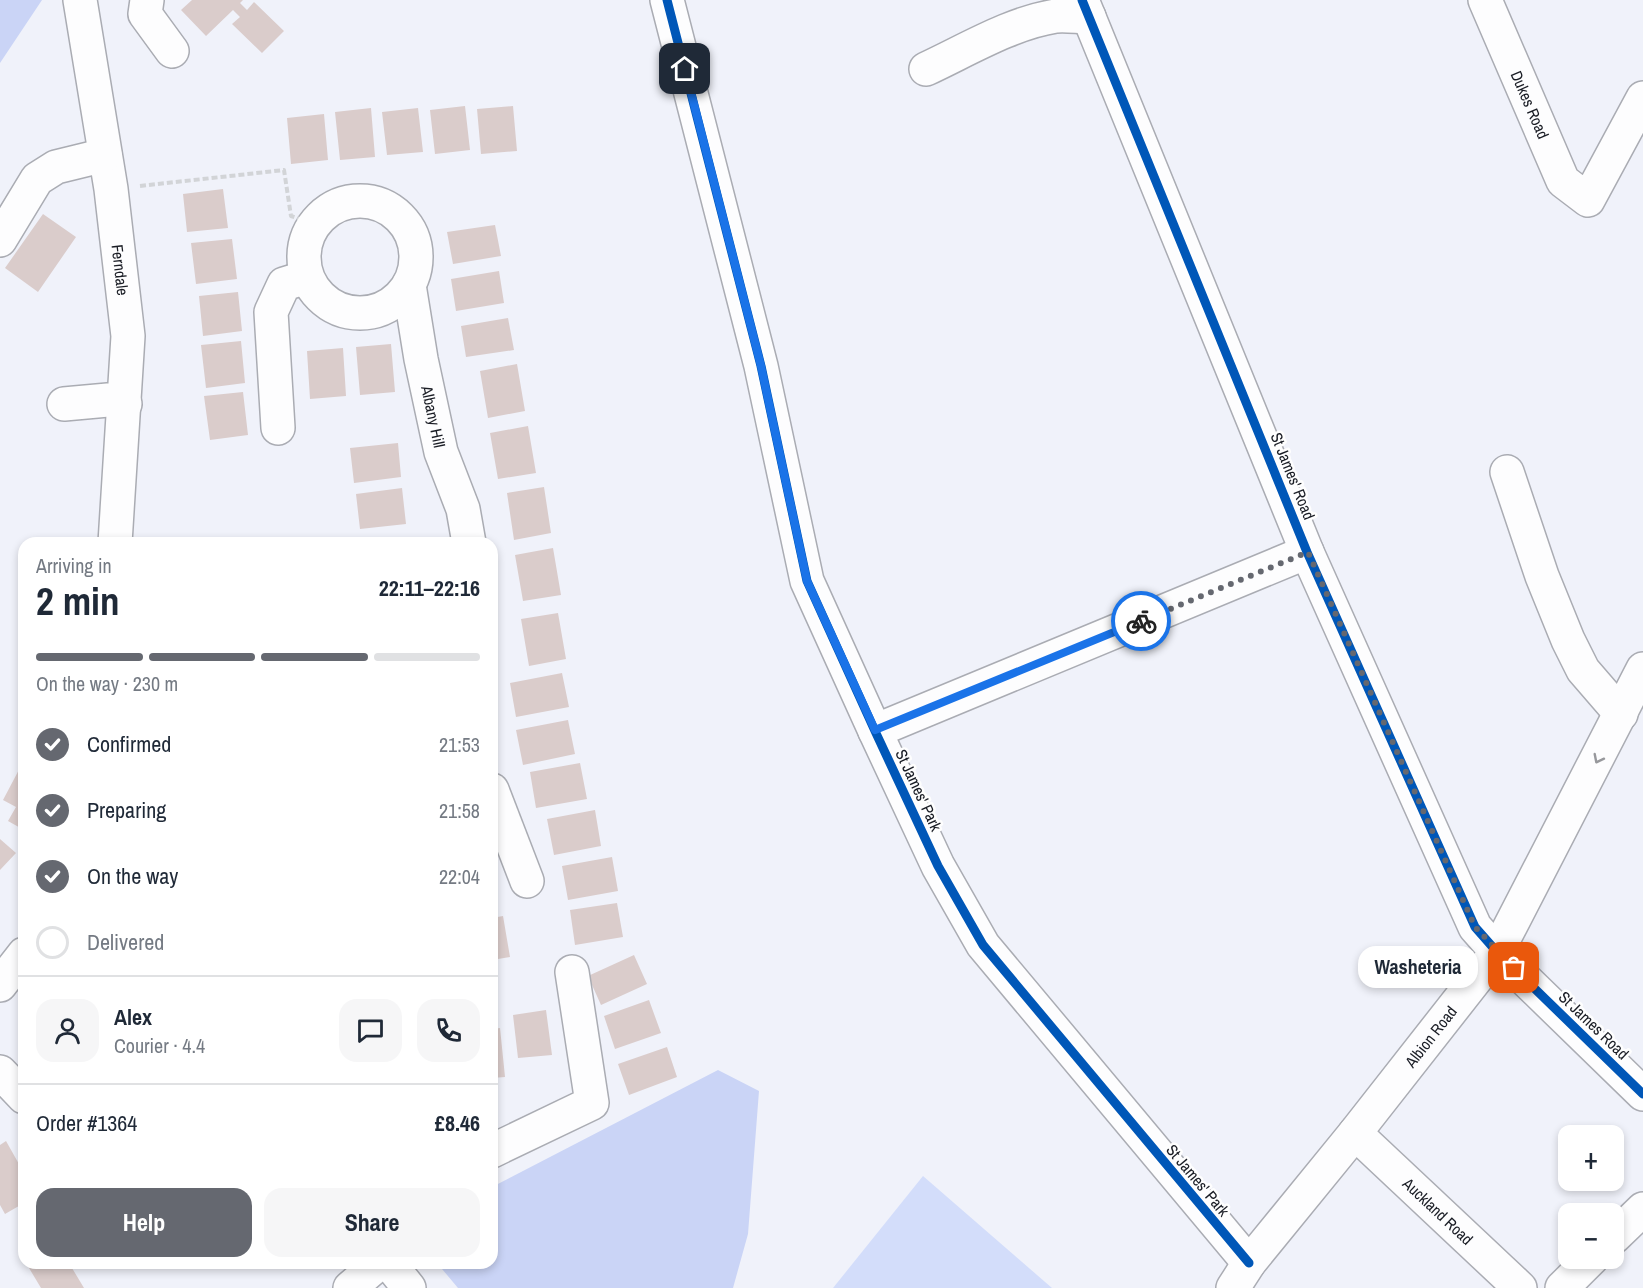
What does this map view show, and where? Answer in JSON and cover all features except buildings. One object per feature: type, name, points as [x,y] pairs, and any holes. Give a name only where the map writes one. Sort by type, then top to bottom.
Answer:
[{"type":"street","name":"Ferndale","points":[[80,0],[111,189],[128,336],[115,537]]},
{"type":"street","points":[[147,0],[145,14],[172,51]]},
{"type":"street","name":"St James' Park","points":[[667,0],[761,366],[807,581],[938,866],[983,945],[1241,1276]]},
{"type":"street","name":"Dukes Road","points":[[1485,0],[1563,181],[1588,200],[1643,98]]},
{"type":"street","points":[[926,69],[1005,32],[1085,8]]},
{"type":"street","name":"St James' Road","points":[[1085,8],[1308,552],[1475,927],[1497,952]]},
{"type":"street","points":[[0,240],[37,179],[56,167],[105,155]]},
{"type":"street","name":"Albany Hill","points":[[314,224],[327,211],[345,203],[363,201],[382,205],[398,216],[410,230],[416,249],[416,268],[409,285],[421,359],[441,452],[463,509],[468,537]]},
{"type":"street","points":[[314,224],[306,241],[303,259],[307,277],[316,293],[329,305],[346,312],[364,314],[382,309],[397,300],[409,285]]},
{"type":"street","points":[[278,428],[271,312],[284,284],[307,277]]},
{"type":"street","points":[[64,404],[108,400],[125,404]]},
{"type":"street","points":[[1508,472],[1542,576],[1568,640],[1583,670],[1621,714]]},
{"type":"street","points":[[875,730],[1308,552]]},
{"type":"street","name":"Albion Road","points":[[1241,1276],[1497,952],[1643,669]]},
{"type":"street","points":[[498,813],[513,869]]},
{"type":"street","name":"St James Road","points":[[1497,952],[1643,1094]]},
{"type":"street","points":[[498,1148],[592,1103],[572,972]]},
{"type":"street","points":[[0,1072],[18,1091]]},
{"type":"street","name":"Auckland Road","points":[[1355,1133],[1520,1288]]},
{"type":"street","points":[[1624,1227],[1643,1209]]},
{"type":"street","points":[[350,1288],[372,1269]]},
{"type":"street","points":[[394,1269],[409,1288]]},
{"type":"street","points":[[1562,1288],[1581,1269]]},
{"type":"path","points":[[111,189],[284,170],[291,216],[314,224]]},
{"type":"shaded area","points":[[0,0],[42,0],[0,63]]},
{"type":"shaded area","points":[[718,1070],[759,1091],[748,1234],[733,1288],[458,1288],[442,1269],[498,1269],[498,1184]]},
{"type":"shaded area","points":[[923,1176],[1052,1288],[833,1288]]},
{"type":"cycle path","points":[[667,0],[761,366],[807,581],[875,731],[938,866],[983,945],[1249,1263]]},
{"type":"cycle path","points":[[1082,0],[1307,552],[1475,927],[1497,952],[1643,1094]]},
{"type":"way so far","points":[[1141,621],[1308,552],[1475,927],[1514,968]]},
{"type":"place","name":"Washeteria","points":[[1514,968]]},
{"type":"route","points":[[685,69],[761,366],[807,581],[875,730],[1141,621]]}]
